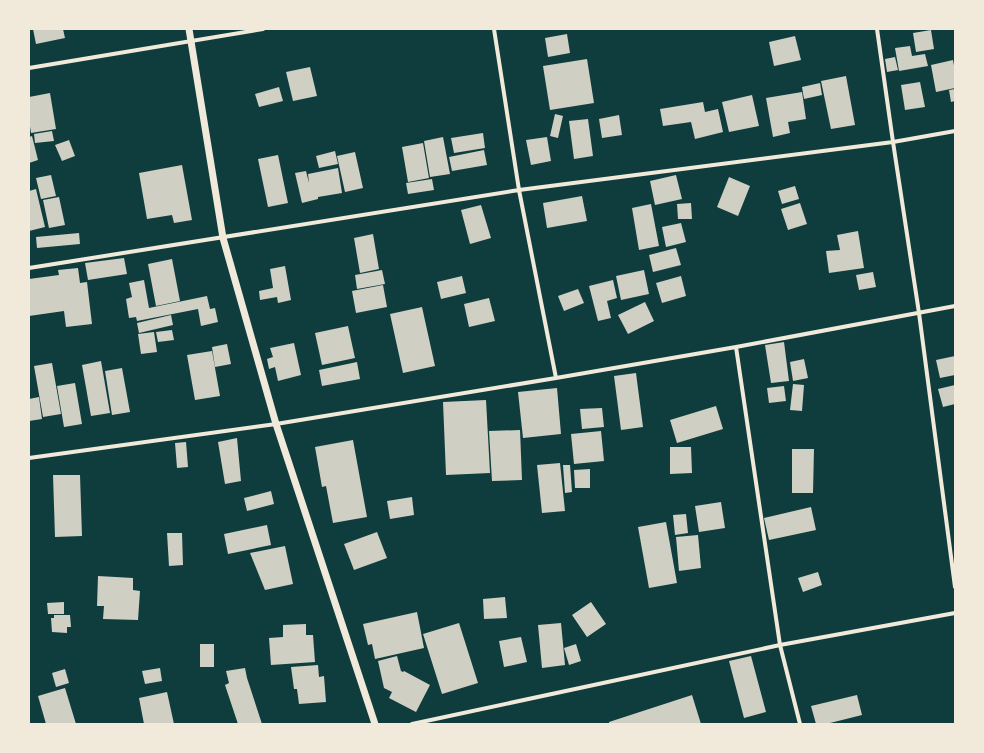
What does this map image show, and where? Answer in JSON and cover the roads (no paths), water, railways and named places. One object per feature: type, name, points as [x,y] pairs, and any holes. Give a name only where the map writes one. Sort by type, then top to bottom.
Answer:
[{"type":"street","points":[[189,29],[223,238],[276,424],[376,724]]},
{"type":"street","points":[[29,68],[263,29]]},
{"type":"street","points":[[494,29],[519,190],[556,378]]},
{"type":"street","points":[[877,29],[892,142],[919,313],[955,587]]},
{"type":"street","points":[[29,268],[519,190],[892,142],[955,131]]},
{"type":"street","points":[[29,458],[276,424],[736,347],[955,306]]},
{"type":"street","points":[[736,347],[780,645],[800,724]]},
{"type":"street","points":[[412,724],[780,645],[955,613]]}]
